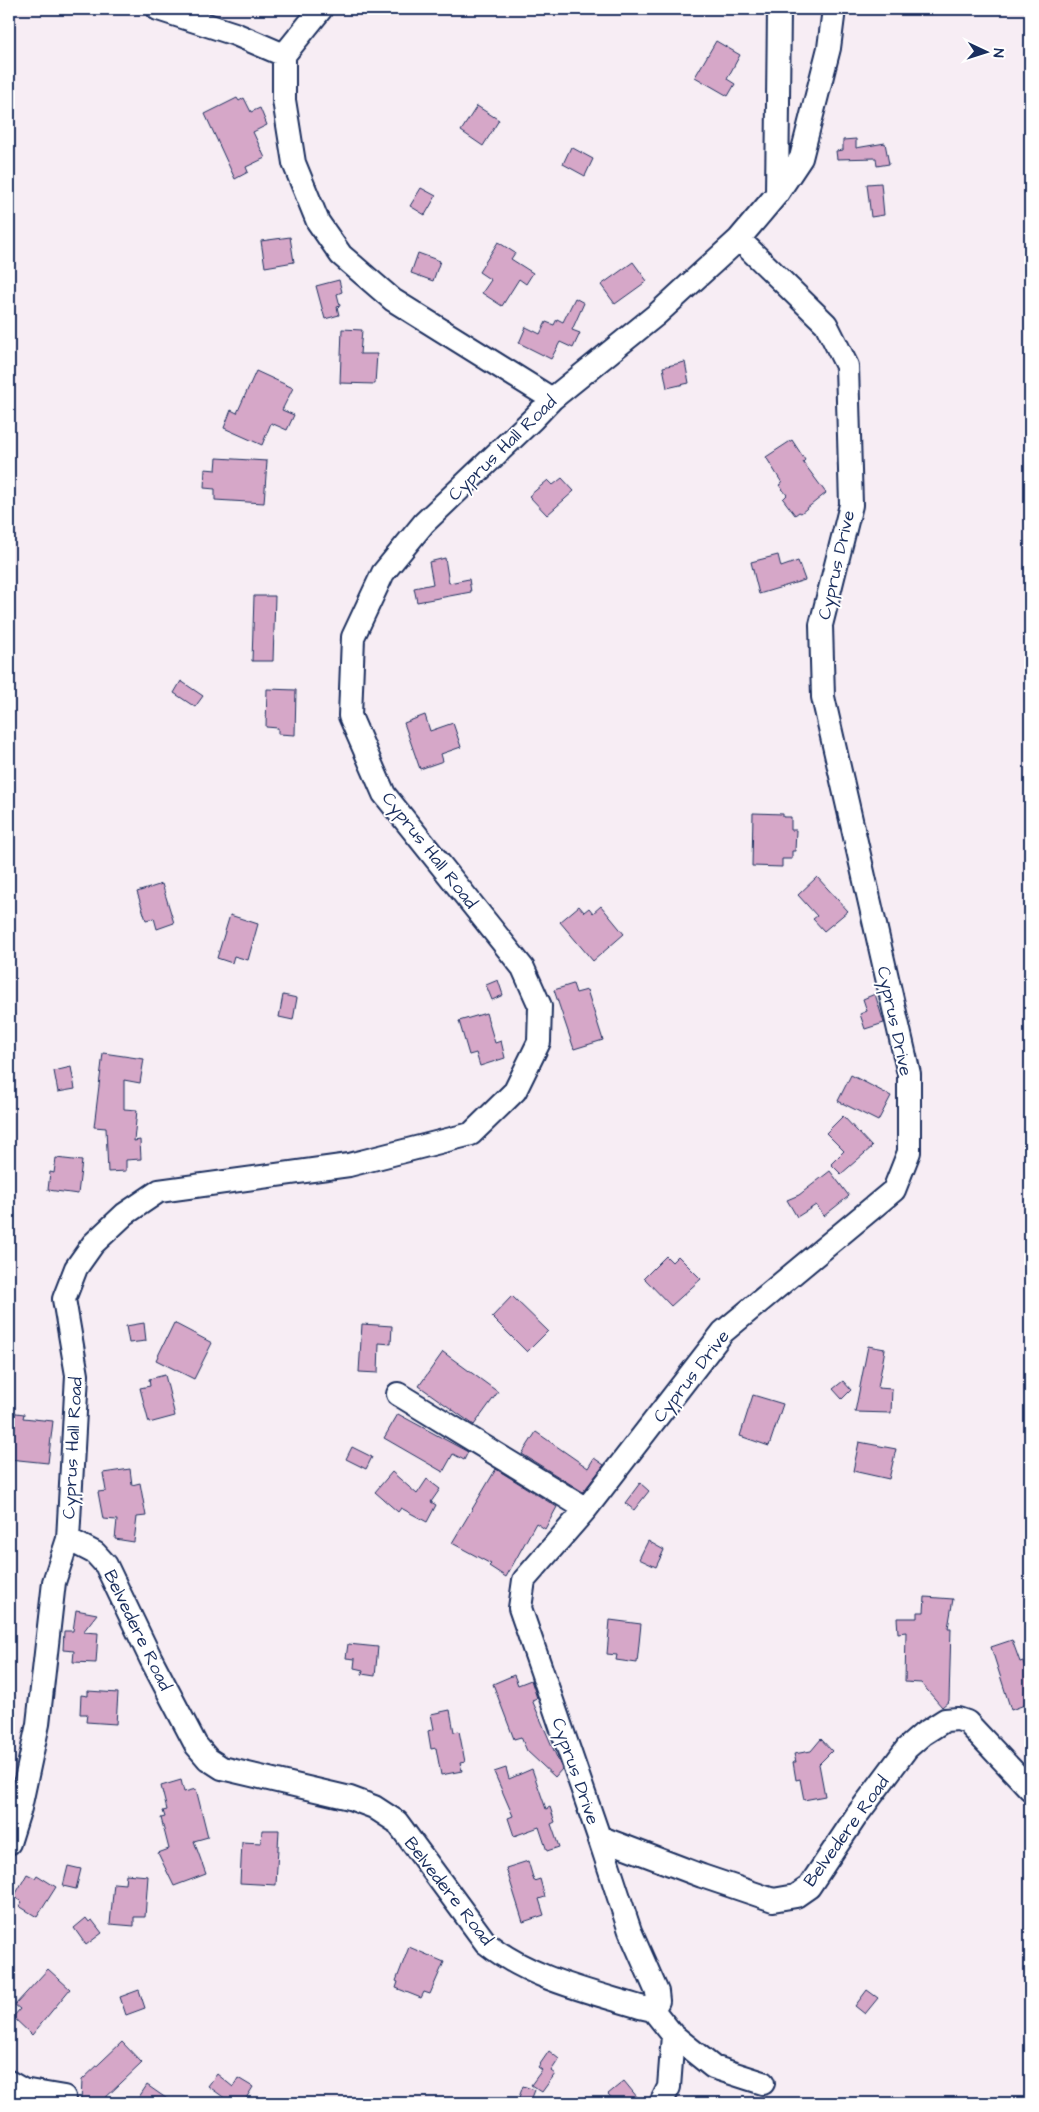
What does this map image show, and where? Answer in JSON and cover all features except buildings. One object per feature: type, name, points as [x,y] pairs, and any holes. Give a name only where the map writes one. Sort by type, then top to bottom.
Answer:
[{"type":"street","points":[[158,9],[198,15],[235,34],[284,55]]},
{"type":"street","points":[[321,9],[284,55],[284,100],[294,163],[318,222],[341,255],[393,300],[552,399]]},
{"type":"street","name":"Cyprus Hall Road","points":[[68,1539],[77,1375],[64,1299],[76,1268],[93,1244],[125,1214],[159,1191],[349,1165],[471,1134],[515,1092],[539,1042],[540,1006],[523,968],[384,794],[350,716],[353,637],[383,573],[424,523],[552,399],[656,316],[739,239],[778,194],[801,158],[829,48],[834,9]]},
{"type":"street","points":[[778,10],[778,194]]},
{"type":"street","name":"Cyprus Drive","points":[[599,1837],[520,1608],[524,1580],[586,1509],[723,1332],[894,1190],[909,1152],[909,1074],[823,696],[821,625],[851,505],[847,366],[826,324],[739,239]]},
{"type":"street","points":[[398,1394],[586,1509]]},
{"type":"street","points":[[9,1843],[20,1808],[38,1724],[54,1582],[68,1539]]},
{"type":"street","name":"Belvedere Road","points":[[68,1539],[95,1553],[106,1565],[151,1659],[196,1745],[208,1759],[222,1768],[350,1798],[374,1807],[397,1822],[486,1943],[499,1953],[555,1980],[653,2010]]},
{"type":"street","name":"Belvedere Road","points":[[599,1837],[702,1876],[773,1900],[796,1896],[809,1887],[857,1815],[907,1748],[923,1734],[945,1720],[958,1719],[967,1722],[1030,1789]]},
{"type":"street","points":[[599,1837],[630,1931],[657,1992],[658,2000],[653,2010],[673,2035],[713,2067],[763,2083]]},
{"type":"street","points":[[662,2103],[669,2087],[673,2035]]},
{"type":"street","points":[[9,2082],[23,2090],[64,2097]]}]
